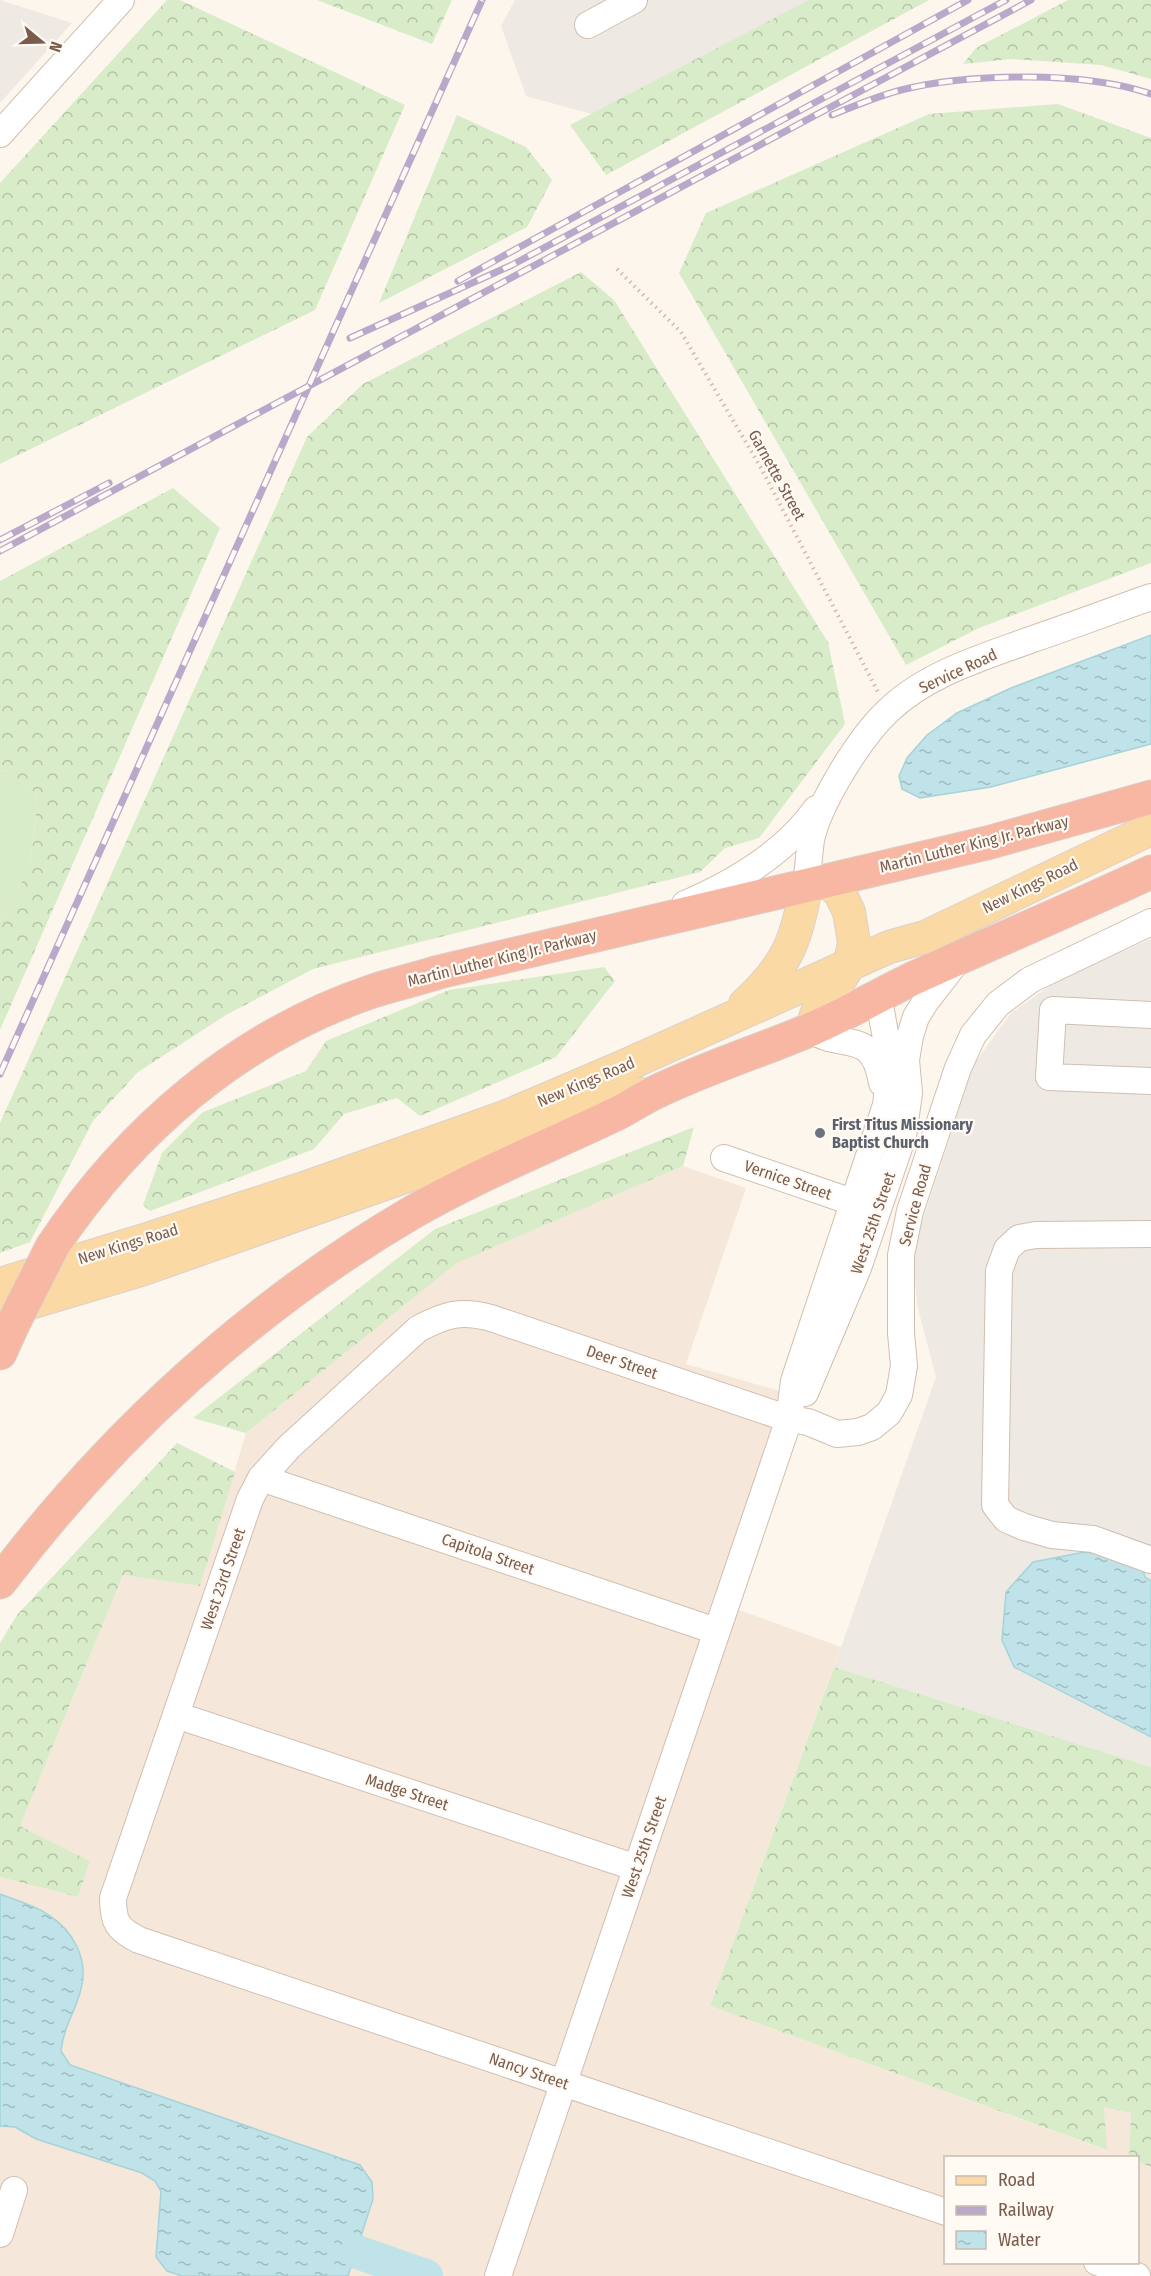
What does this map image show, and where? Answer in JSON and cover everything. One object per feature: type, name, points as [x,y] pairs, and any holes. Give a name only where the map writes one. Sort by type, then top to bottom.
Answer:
[{"type":"highway","name":"Martin Luther King Jr. Parkway","points":[[4,1330],[52,1247],[102,1179],[162,1116],[238,1057],[276,1035],[372,992],[439,972],[987,843],[1151,797]]},
{"type":"highway","name":"New Kings Road","points":[[654,1093],[811,1030],[878,995],[1151,872]]},
{"type":"highway","points":[[0,1582],[55,1512],[111,1450],[198,1367],[290,1295],[350,1251],[471,1180],[620,1112],[654,1093]]},
{"type":"main road","name":"New Kings Road","points":[[4,1330],[622,1067],[889,947],[926,937],[1151,829]]},
{"type":"main road","points":[[729,1019],[779,969],[791,947],[816,883],[840,893],[849,912],[854,942],[850,964],[819,1006],[811,1030]]},
{"type":"main road","points":[[878,995],[892,969],[926,937]]},
{"type":"main road","name":"New Kings Road","points":[[0,1284],[144,1240],[305,1200],[467,1155],[621,1095],[654,1093]]},
{"type":"street","points":[[5,120],[121,0]]},
{"type":"street","points":[[588,25],[634,0]]},
{"type":"street","name":"Service Road","points":[[816,883],[812,839],[821,810],[837,779],[860,745],[888,711],[925,684],[970,662],[1151,597]]},
{"type":"street","points":[[634,926],[708,894],[748,872],[781,848],[809,819],[837,779]]},
{"type":"street","name":"Service Road","points":[[789,1419],[808,1422],[837,1434],[858,1432],[872,1427],[889,1413],[899,1395],[904,1366],[901,1333],[901,1255],[910,1211],[958,1068],[973,1035],[998,1004],[1030,980],[1150,923]]},
{"type":"street","name":"West 25th Street","points":[[789,1419],[810,1385],[858,1268],[903,1136],[909,1093],[906,1060],[916,1017],[960,958]]},
{"type":"street","name":"West 25th Street","points":[[498,2276],[789,1419],[794,1381],[886,1105],[889,1079],[888,1049],[878,995]]},
{"type":"street","points":[[1151,1015],[1053,1010],[1049,1077],[1151,1081]]},
{"type":"street","points":[[811,1030],[820,1036],[851,1041],[869,1050],[880,1068],[886,1105]]},
{"type":"street","name":"Vernice Street","points":[[724,1158],[852,1202]]},
{"type":"street","points":[[852,1202],[858,1227],[858,1268]]},
{"type":"street","points":[[1151,1234],[1036,1235],[1019,1238],[1007,1249],[999,1271],[999,1369],[993,1480],[994,1505],[1006,1519],[1024,1527],[1052,1534],[1093,1539],[1151,1560]]},
{"type":"street","name":"Deer Street","points":[[454,1314],[473,1313],[491,1318],[789,1419]]},
{"type":"street","name":"West 23rd Street","points":[[117,1924],[113,1913],[113,1898],[250,1499],[261,1478],[289,1447],[418,1329],[436,1319],[454,1314]]},
{"type":"street","name":"Capitola Street","points":[[261,1478],[716,1631]]},
{"type":"street","name":"Madge Street","points":[[176,1715],[637,1868]]},
{"type":"street","name":"Nancy Street","points":[[117,1924],[127,1934],[139,1940],[944,2212]]},
{"type":"street","points":[[0,2234],[15,2190]]},
{"type":"street","points":[[1103,2264],[1137,2276]]},
{"type":"path","name":"Garnette Street","points":[[617,269],[681,333],[761,468],[888,711]]},
{"type":"shaded area","points":[[0,0],[72,23],[0,103]]},
{"type":"shaded area","points":[[515,0],[822,0],[606,118],[526,96],[501,26]]},
{"type":"shaded area","points":[[1151,939],[1151,1767],[834,1667],[936,1377],[917,1305],[913,1249],[974,1064],[1011,1013],[1060,979]]},
{"type":"shaded area","points":[[683,1166],[746,1188],[686,1364],[780,1391],[789,1450],[734,1608],[841,1647],[710,2006],[1106,2150],[1104,2106],[1131,2113],[1129,2156],[944,2156],[944,2264],[1139,2264],[1139,2162],[1151,2167],[1151,2276],[0,2276],[0,1877],[78,1897],[90,1861],[20,1826],[123,1575],[200,1586],[246,1433],[457,1263]]},
{"type":"green space","points":[[167,0],[180,0],[405,105],[315,310],[0,464],[0,183]]},
{"type":"green space","points":[[317,0],[452,0],[432,44]]},
{"type":"green space","points":[[809,0],[929,0],[606,175],[570,125]]},
{"type":"green space","points":[[1068,0],[1151,0],[1151,79],[1101,65],[1011,59],[963,64],[976,48]]},
{"type":"green space","points":[[1058,104],[1151,138],[1151,563],[979,628],[906,665],[679,273],[706,213],[929,114]]},
{"type":"green space","points":[[457,115],[526,147],[552,180],[527,227],[379,303]]},
{"type":"green space","points":[[581,272],[614,300],[828,642],[845,724],[759,838],[725,848],[700,872],[313,969],[226,1015],[138,1072],[93,1121],[30,1242],[0,1253],[0,1123],[307,437],[363,384]]},
{"type":"green space","points":[[173,488],[220,528],[0,1030],[0,922],[30,867],[38,795],[6,770],[0,772],[0,581]]},
{"type":"green space","points":[[6,770],[38,795],[30,867],[0,922],[0,772]]},
{"type":"green space","points":[[604,967],[615,981],[556,1057],[420,1116],[397,1098],[344,1114],[314,1149],[150,1211],[143,1205],[162,1153],[203,1112],[306,1071],[326,1041],[449,990]]},
{"type":"green space","points":[[694,1127],[683,1166],[457,1263],[246,1433],[193,1418],[435,1229]]},
{"type":"green space","points":[[177,1443],[235,1472],[200,1586],[123,1575],[20,1826],[90,1861],[78,1897],[0,1877],[0,1643],[17,1615]]},
{"type":"green space","points":[[834,1667],[1151,1767],[1151,2167],[1139,2162],[1139,2156],[1129,2156],[1131,2113],[1104,2107],[1107,2150],[710,2006]]},
{"type":"water","points":[[1151,635],[1151,744],[991,787],[920,798],[902,789],[899,776],[907,758],[927,735],[957,713],[1011,688]]},
{"type":"water","points":[[1085,1552],[1140,1561],[1145,1577],[1151,1581],[1151,1737],[1014,1667],[1002,1640],[1006,1592],[1033,1562]]},
{"type":"water","points":[[0,1894],[47,1914],[64,1928],[77,1946],[81,1956],[83,1978],[61,2051],[70,2065],[360,2165],[372,2182],[373,2199],[348,2276],[182,2276],[167,2271],[156,2257],[161,2191],[155,2181],[142,2173],[36,2139],[15,2127],[0,2126]]},
{"type":"waterway","points":[[357,2252],[426,2276]]},
{"type":"railway","points":[[0,1074],[482,0]]},
{"type":"railway","points":[[458,281],[968,0]]},
{"type":"railway","points":[[350,338],[512,265],[1006,0]]},
{"type":"railway","points":[[0,551],[1031,0]]},
{"type":"railway","points":[[832,115],[901,90],[959,80],[1061,78],[1094,81],[1151,94]]},
{"type":"railway","points":[[0,540],[109,483]]},
{"type":"place","name":"First Titus Missionary Baptist Church","points":[[820,1133]]}]
